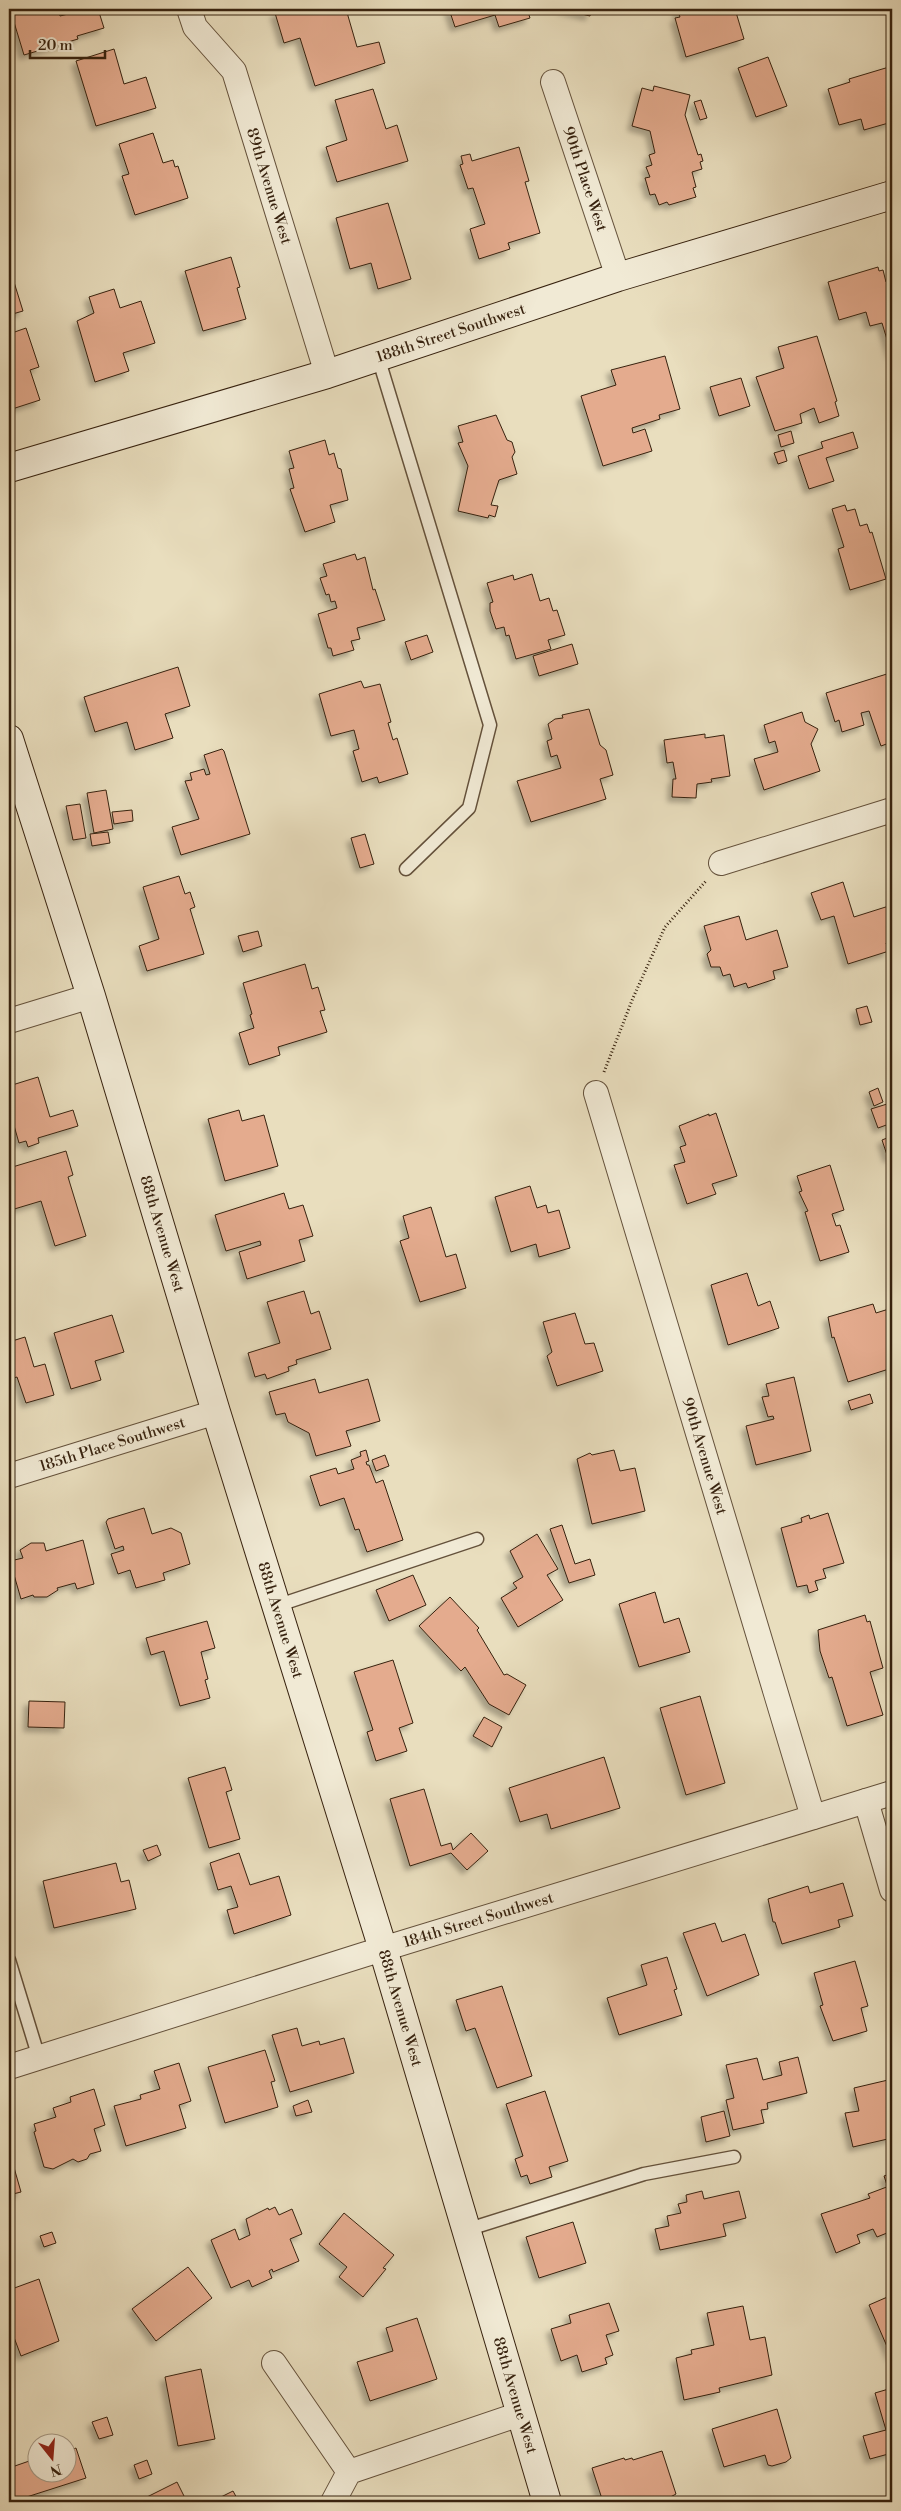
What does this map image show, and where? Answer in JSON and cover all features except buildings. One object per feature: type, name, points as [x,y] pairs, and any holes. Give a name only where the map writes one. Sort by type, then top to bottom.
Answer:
[{"type":"street","name":"89th Avenue West","points":[[189,9],[195,27],[234,71],[327,374]]},
{"type":"street","name":"90th Place West","points":[[552,82],[618,276]]},
{"type":"street","name":"188th Street Southwest","points":[[9,468],[327,374],[618,276],[892,195]]},
{"type":"street","name":"88th Avenue West","points":[[10,745],[91,996],[216,1412],[383,1949],[547,2502]]},
{"type":"street","points":[[721,863],[892,810]]},
{"type":"street","points":[[9,1021],[91,996]]},
{"type":"street","name":"90th Avenue West","points":[[596,1093],[813,1817]]},
{"type":"street","name":"185th Place Southwest","points":[[9,1476],[216,1412]]},
{"type":"street","name":"184th Street Southwest","points":[[9,2068],[383,1949],[892,1793]]},
{"type":"street","points":[[866,1801],[892,1890]]},
{"type":"street","points":[[274,2363],[349,2472]]},
{"type":"street","points":[[333,2502],[349,2472],[520,2414]]},
{"type":"lane","points":[[378,357],[490,725],[468,808],[406,869]]},
{"type":"lane","points":[[276,1606],[477,1540]]},
{"type":"lane","points":[[9,1960],[39,2058]]},
{"type":"lane","points":[[466,2230],[644,2174],[734,2157]]},
{"type":"path","points":[[596,1093],[633,998],[665,927],[721,863]]}]
